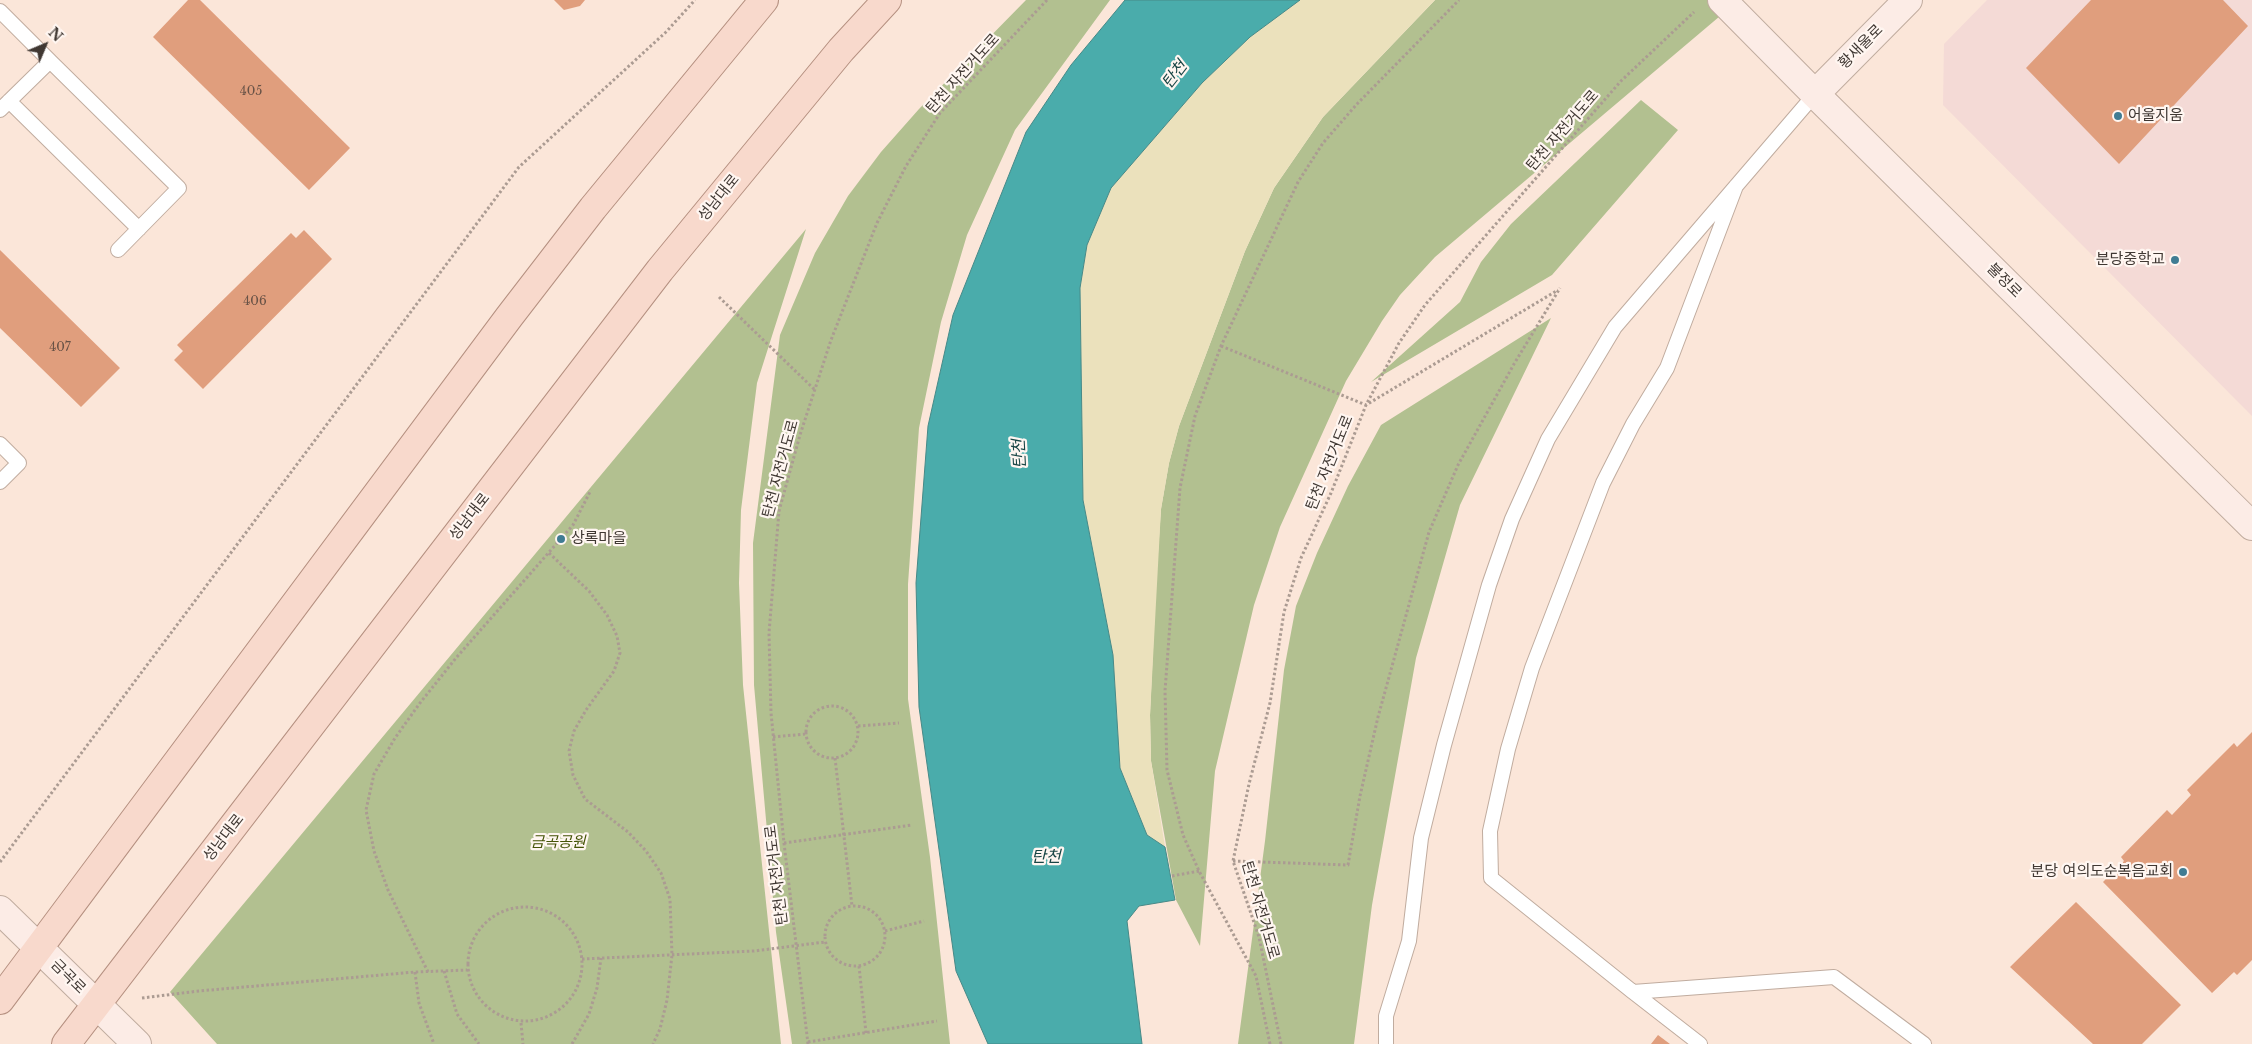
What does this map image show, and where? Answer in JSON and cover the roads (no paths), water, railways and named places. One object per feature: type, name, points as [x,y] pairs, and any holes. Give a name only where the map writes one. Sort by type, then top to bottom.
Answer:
[{"type":"main road","points":[[0,1000],[515,310],[593,208],[764,0]]},
{"type":"main road","name":"성남대로","points":[[66,1044],[660,270],[841,50],[887,0]]},
{"type":"main road","name":"황새울로","points":[[1815,94],[1908,0]]},
{"type":"main road","name":"불정로","points":[[1711,3],[1757,34],[1815,94],[2252,526]]},
{"type":"main road","name":"금곡로","points":[[0,910],[137,1044]]},
{"type":"lane","points":[[0,12],[179,188],[118,250]]},
{"type":"lane","points":[[50,60],[4,105],[139,229]]},
{"type":"lane","points":[[1386,1044],[1386,1016],[1409,941],[1421,838],[1468,654],[1512,519],[1548,439],[1615,327],[1815,94]]},
{"type":"lane","points":[[1700,1044],[1491,878],[1490,831],[1510,740],[1532,668],[1560,591],[1604,483],[1633,424],[1667,368],[1736,186]]},
{"type":"lane","points":[[0,444],[19,463],[0,482]]},
{"type":"lane","points":[[1633,992],[1834,977],[1924,1044]]},
{"type":"water","name":"탄천","points":[[1125,0],[1300,0],[1250,37],[1202,83],[1111,188],[1087,245],[1080,288],[1083,500],[1113,655],[1120,768],[1147,835],[1165,847],[1175,900],[1139,906],[1127,921],[1142,1044],[988,1044],[956,971],[919,707],[916,583],[928,426],[953,315],[1026,132],[1071,65]]},
{"type":"place","name":"어울지움","points":[[2118,116]]},
{"type":"place","name":"분당중학교","points":[[2175,260]]},
{"type":"place","name":"상록마을","points":[[561,539]]},
{"type":"place","name":"분당 여의도순복음교회","points":[[2183,872]]},
{"type":"park label","name":"금곡공원","points":[[558,843]]}]
